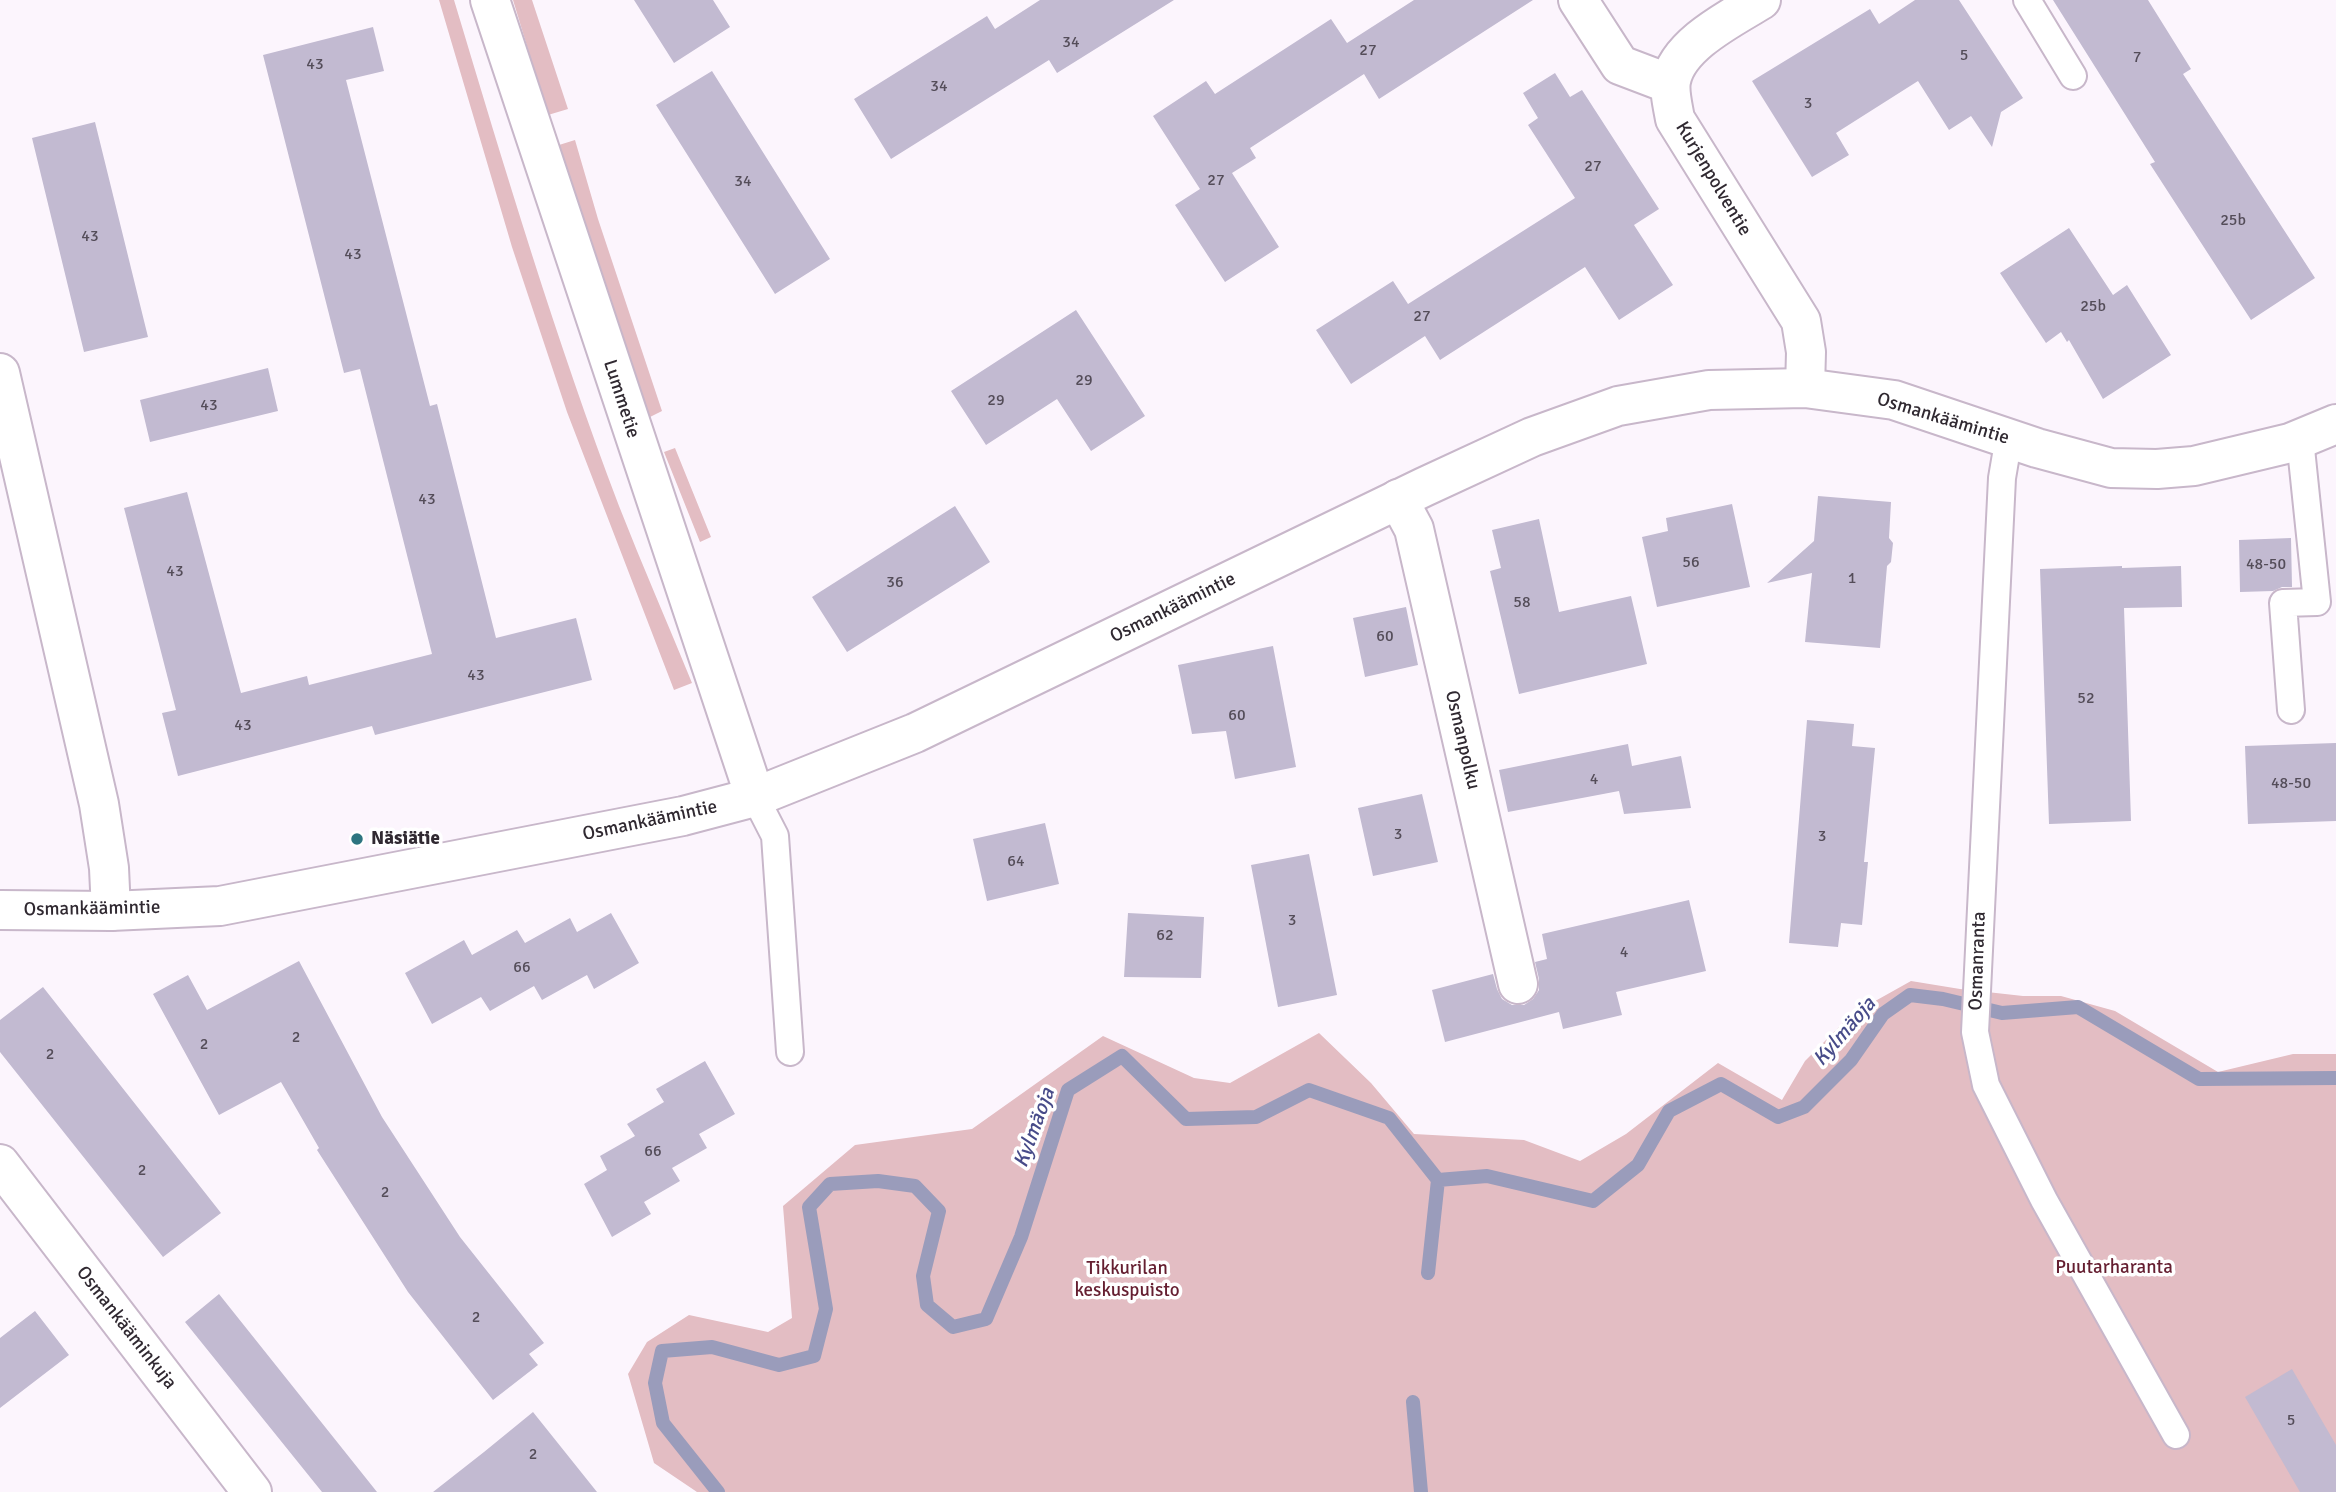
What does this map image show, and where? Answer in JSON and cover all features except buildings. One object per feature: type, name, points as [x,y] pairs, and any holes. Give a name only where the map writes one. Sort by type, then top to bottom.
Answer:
[{"type":"street","name":"Lummetie","points":[[490,0],[755,797]]},
{"type":"street","points":[[1578,0],[1620,65],[1670,84],[1676,65],[1707,34],[1761,0]]},
{"type":"street","name":"Kurjenpolventie","points":[[1670,84],[1675,118],[1801,321],[1806,352],[1805,388]]},
{"type":"street","points":[[0,373],[99,804],[109,868],[111,911]]},
{"type":"street","name":"Osmankäämintie","points":[[0,910],[111,911],[220,906],[683,816],[755,797],[915,733],[1532,436],[1618,406],[1709,390],[1805,388],[1894,400],[2037,448],[2111,468],[2157,470],[2194,466],[2300,439],[2336,424]]},
{"type":"street","name":"Osmanpolku","points":[[1398,499],[1414,529],[1518,984]]},
{"type":"street","name":"Osmankääminkuja","points":[[0,1164],[252,1492]]},
{"type":"lane","points":[[2027,0],[2073,76]]},
{"type":"lane","name":"Osmanranta","points":[[2009,438],[2002,478],[1975,1031],[1986,1085],[2044,1200],[2176,1435]]},
{"type":"lane","points":[[2291,710],[2283,603],[2317,601],[2300,439]]},
{"type":"lane","points":[[755,797],[775,835],[790,1052]]},
{"type":"green space","points":[[439,0],[454,0],[574,381],[619,506],[692,683],[674,690],[567,412],[512,247]]},
{"type":"green space","points":[[513,0],[532,0],[568,109],[548,115]]},
{"type":"green space","points":[[575,140],[598,219],[662,411],[650,417],[559,145]]},
{"type":"green space","points":[[675,448],[711,537],[700,542],[664,452]]},
{"type":"green space","name":"Tikkurilan keskuspuisto","points":[[1911,981],[2023,996],[2061,996],[2115,1011],[2218,1072],[2293,1054],[2336,1054],[2336,1492],[697,1492],[654,1463],[628,1374],[647,1342],[689,1315],[768,1332],[792,1318],[783,1206],[855,1145],[972,1129],[1103,1036],[1194,1078],[1230,1083],[1319,1033],[1371,1083],[1414,1134],[1524,1140],[1580,1161],[1626,1134],[1718,1063],[1782,1100],[1805,1061],[1852,1014]]},
{"type":"waterway","name":"Kylmäoja","points":[[718,1492],[663,1423],[655,1383],[662,1351],[712,1347],[779,1365],[814,1356],[826,1309],[809,1207],[830,1184],[878,1181],[915,1186],[939,1211],[923,1276],[927,1305],[953,1327],[986,1319],[1021,1237],[1068,1090],[1122,1056],[1186,1119],[1256,1117],[1309,1090],[1389,1118],[1438,1180],[1487,1176],[1593,1201],[1638,1165],[1669,1111],[1721,1084],[1778,1117],[1804,1107],[1851,1060],[1883,1014],[1910,995],[1943,999],[2002,1013],[2078,1007],[2199,1079],[2336,1078]]},
{"type":"waterway","points":[[1428,1273],[1438,1180]]},
{"type":"waterway","points":[[1413,1402],[1421,1492]]},
{"type":"place","name":"Näsiätie","points":[[357,839]]},
{"type":"park label","name":"Puutarharanta","points":[[2114,1268]]}]
